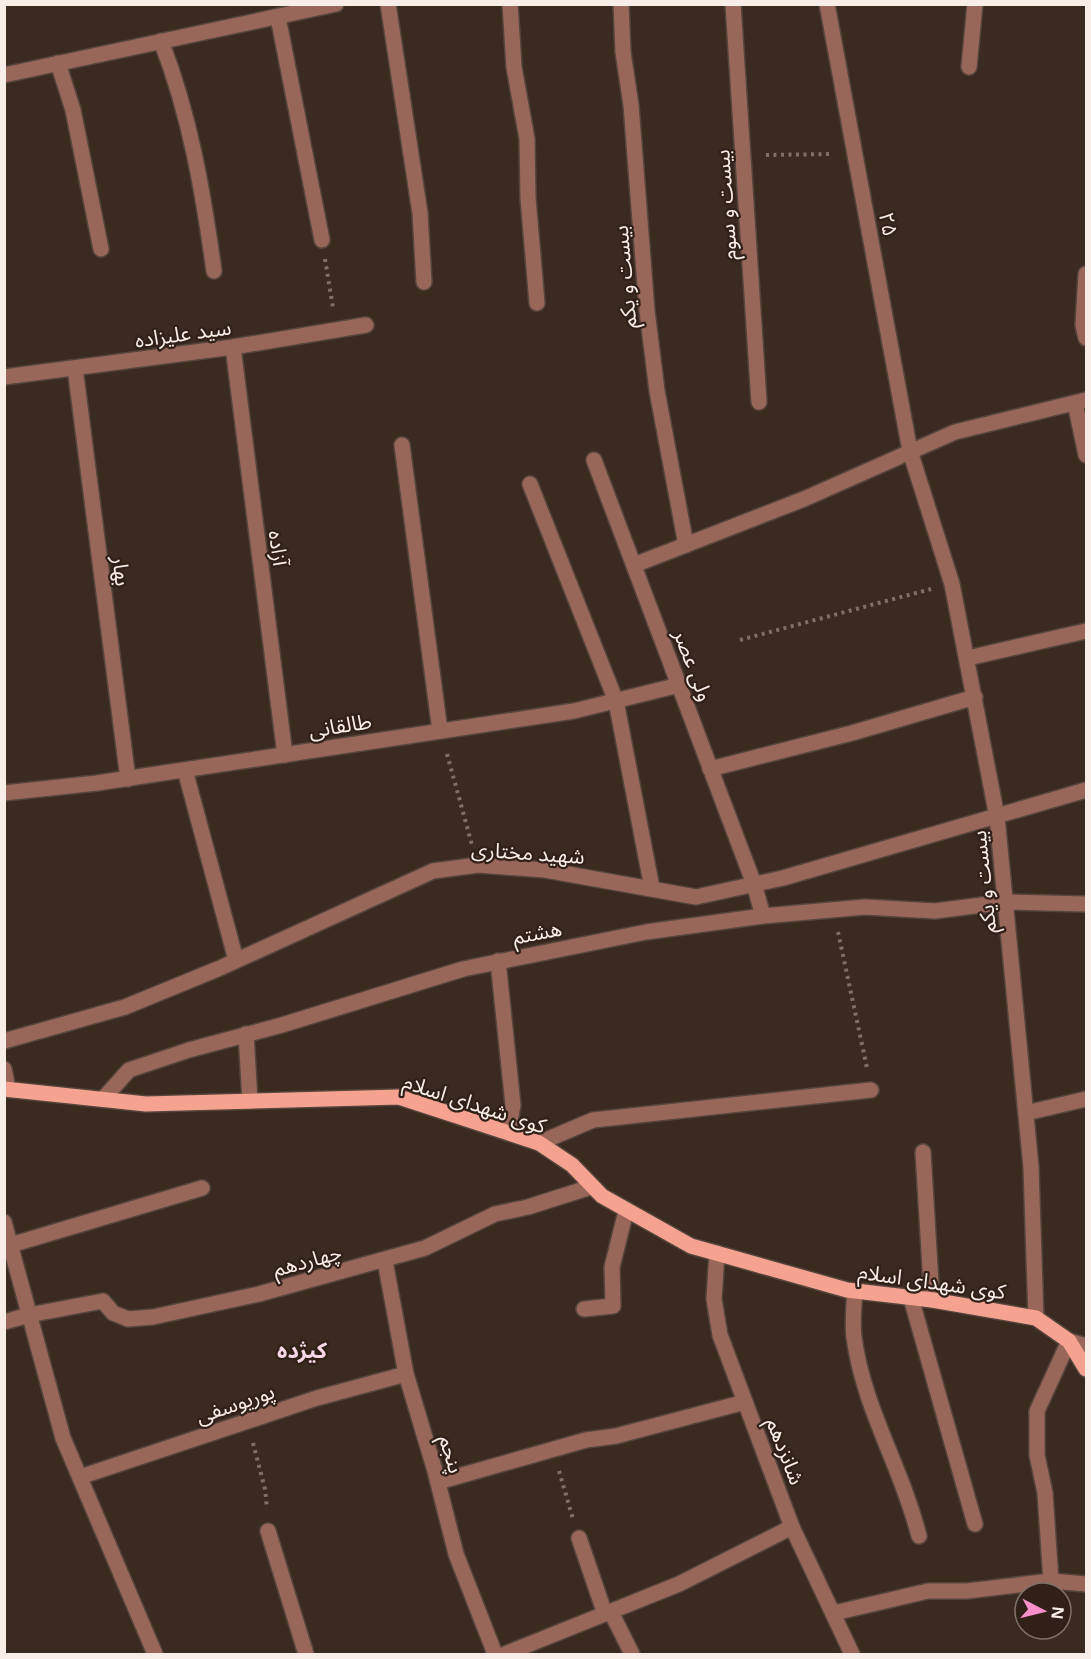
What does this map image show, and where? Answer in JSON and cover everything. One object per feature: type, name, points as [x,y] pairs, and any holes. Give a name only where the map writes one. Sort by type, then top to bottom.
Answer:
[{"type":"main road","name":"کوی شهدای اسلام","points":[[6,1089],[146,1104],[399,1097],[539,1143],[572,1165],[591,1187],[626,1211],[691,1246],[855,1291],[932,1300],[1036,1318],[1069,1341],[1086,1369]]},
{"type":"street","points":[[4,75],[336,4]]},
{"type":"street","points":[[388,4],[420,213],[423,282]]},
{"type":"street","points":[[510,4],[514,66],[527,139],[528,198],[537,303]]},
{"type":"street","name":"بیست و یکم","points":[[621,4],[623,52],[631,105],[647,311],[657,391],[686,545]]},
{"type":"street","name":"بیست و سوم","points":[[733,4],[759,402]]},
{"type":"street","name":"۲۵","points":[[827,4],[910,451]]},
{"type":"street","points":[[969,67],[975,4]]},
{"type":"street","points":[[278,17],[322,240]]},
{"type":"street","points":[[161,41],[177,83],[192,141],[214,271]]},
{"type":"street","points":[[58,63],[73,110],[101,249]]},
{"type":"street","points":[[1086,274],[1083,325],[1086,338]]},
{"type":"street","name":"سید علیزاده","points":[[4,376],[233,347],[366,325]]},
{"type":"street","name":"آزاده","points":[[233,347],[285,755]]},
{"type":"street","name":"بهار","points":[[75,368],[128,778]]},
{"type":"street","points":[[634,566],[804,499],[955,432],[1081,401],[1086,455]]},
{"type":"street","points":[[402,445],[440,731]]},
{"type":"street","name":"بیست و یکم","points":[[910,451],[952,584],[998,817],[1034,1218],[1036,1318]]},
{"type":"street","name":"ولی عصر","points":[[594,460],[754,884],[763,916]]},
{"type":"street","points":[[530,484],[616,701],[652,888]]},
{"type":"street","points":[[968,658],[1086,630]]},
{"type":"street","name":"طالقانی","points":[[4,793],[185,770],[574,711],[679,685]]},
{"type":"street","points":[[710,769],[852,733],[975,697]]},
{"type":"street","points":[[185,770],[236,960]]},
{"type":"street","name":"شهید مختاری","points":[[4,1041],[124,1007],[236,960],[433,871],[478,866],[545,870],[696,897],[754,884],[998,817],[1086,790]]},
{"type":"street","name":"هشتم","points":[[103,1099],[129,1070],[463,969],[498,961],[646,932],[763,916],[865,907],[935,911],[1006,902],[1086,904]]},
{"type":"street","points":[[498,961],[513,1105],[508,1133]]},
{"type":"street","points":[[246,1034],[250,1101]]},
{"type":"street","points":[[4,1069],[6,1089]]},
{"type":"street","points":[[539,1143],[593,1120],[872,1090]]},
{"type":"street","points":[[1026,1113],[1086,1099]]},
{"type":"street","points":[[923,1152],[932,1300]]},
{"type":"street","name":"چهاردهم","points":[[4,1322],[104,1301],[114,1313],[128,1319],[153,1317],[259,1294],[385,1261],[425,1248],[495,1214],[528,1207],[591,1187]]},
{"type":"street","points":[[7,1246],[202,1188]]},
{"type":"street","points":[[584,1309],[613,1306],[612,1267],[626,1211]]},
{"type":"street","points":[[4,1222],[7,1246],[63,1438],[155,1654]]},
{"type":"street","name":"شانزدهم","points":[[717,1253],[714,1299],[720,1335],[792,1527],[852,1654]]},
{"type":"street","name":"پنجم","points":[[385,1261],[406,1374],[438,1482],[456,1554],[495,1654]]},
{"type":"street","points":[[855,1291],[854,1336],[859,1360],[881,1433],[912,1510],[919,1536]]},
{"type":"street","points":[[911,1298],[975,1524]]},
{"type":"street","points":[[1051,1581],[1045,1493],[1036,1455],[1037,1411],[1069,1341],[1086,1346]]},
{"type":"street","name":"پوریوسفی","points":[[80,1477],[317,1398],[406,1374]]},
{"type":"street","points":[[438,1482],[552,1450],[745,1402]]},
{"type":"street","points":[[505,1654],[538,1649],[608,1613],[679,1584],[792,1527]]},
{"type":"street","points":[[268,1531],[306,1654]]},
{"type":"street","points":[[579,1538],[608,1613],[632,1654]]},
{"type":"street","points":[[834,1614],[928,1591],[979,1590],[1013,1586]]},
{"type":"path","points":[[743,155],[855,154]]},
{"type":"path","points":[[322,240],[337,330]]},
{"type":"path","points":[[740,640],[952,584]]},
{"type":"path","points":[[440,731],[478,866]]},
{"type":"path","points":[[834,910],[872,1090]]},
{"type":"path","points":[[246,1422],[265,1489],[268,1531]]},
{"type":"path","points":[[552,1450],[579,1538]]},
{"type":"district","name":"کیژده","points":[[302,1349]]}]
